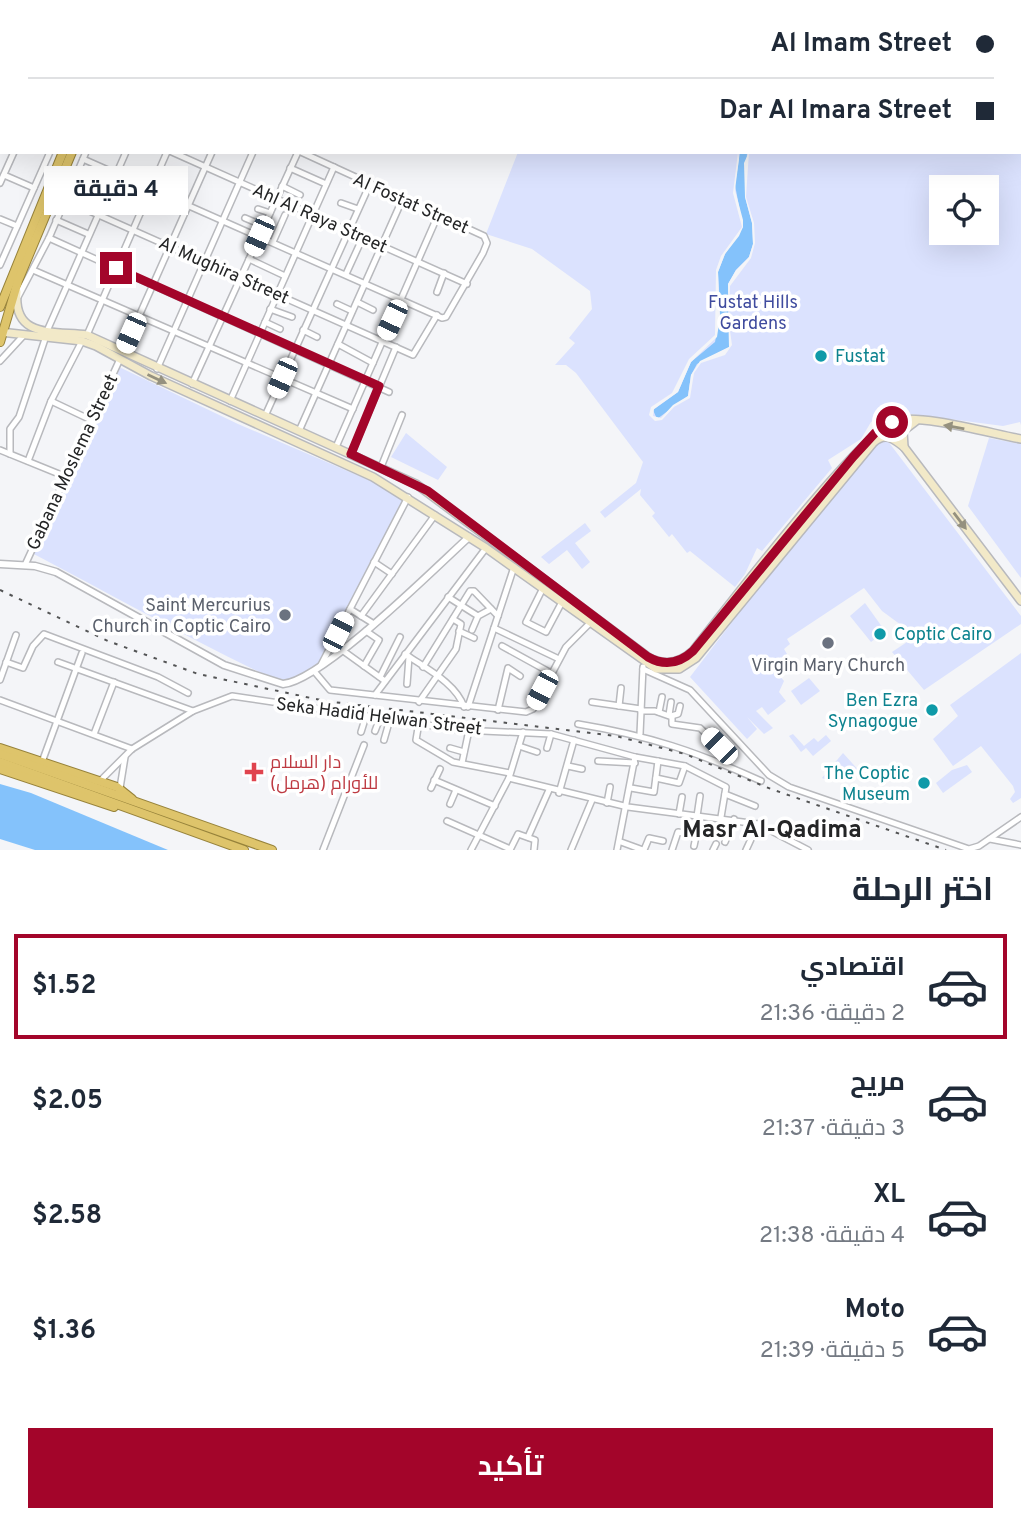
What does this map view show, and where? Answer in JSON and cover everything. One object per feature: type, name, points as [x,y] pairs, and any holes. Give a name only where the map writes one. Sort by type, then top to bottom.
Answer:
[{"type":"highway","points":[[1,335],[5,299],[62,154]]},
{"type":"highway","points":[[5,299],[18,281],[71,154]]},
{"type":"highway","points":[[0,748],[120,788],[139,808]]},
{"type":"highway","points":[[0,754],[244,850]]},
{"type":"highway","points":[[0,762],[272,850]]},
{"type":"highway","points":[[0,769],[97,803],[139,808]]},
{"type":"main road","points":[[5,299],[23,322],[47,333]]},
{"type":"main road","points":[[1,335],[47,333],[84,338],[336,447],[423,488],[537,571],[645,663]]},
{"type":"main road","points":[[122,355],[150,376],[360,471],[411,499],[514,567],[645,663],[676,662],[693,651],[853,457],[897,420],[919,420],[1021,439]]},
{"type":"main road","points":[[904,447],[903,431],[908,424],[919,420]]},
{"type":"main road","points":[[883,433],[904,447],[1021,601]]},
{"type":"main road","points":[[411,499],[423,488]]},
{"type":"main road","points":[[531,579],[537,571]]},
{"type":"street","points":[[0,183],[13,154]]},
{"type":"street","points":[[0,265],[49,154]]},
{"type":"street","points":[[5,299],[33,270],[85,154]]},
{"type":"street","points":[[9,454],[10,429],[19,417],[66,282],[91,234],[124,154]]},
{"type":"street","points":[[27,461],[51,401],[103,299],[168,154]]},
{"type":"street","name":"Ahl Al Raya Street","points":[[174,154],[467,284]]},
{"type":"street","name":"Gabana Moslema Street","points":[[25,565],[211,154]]},
{"type":"street","points":[[157,369],[252,154]]},
{"type":"street","points":[[191,384],[290,169],[302,154]]},
{"type":"street","name":"Al Fostat Street","points":[[305,154],[484,236],[486,243],[483,253],[467,284]]},
{"type":"street","points":[[321,162],[324,154]]},
{"type":"street","points":[[83,159],[440,317],[446,317],[467,284]]},
{"type":"street","points":[[230,401],[334,167]]},
{"type":"street","points":[[290,169],[326,184]]},
{"type":"street","points":[[4,175],[34,188]]},
{"type":"street","points":[[265,416],[370,184]]},
{"type":"street","points":[[282,186],[300,195]]},
{"type":"street","points":[[299,431],[403,198]]},
{"type":"street","name":"Al Mughira Street","points":[[65,200],[396,347]]},
{"type":"street","points":[[123,203],[141,212]]},
{"type":"street","points":[[341,203],[358,209]]},
{"type":"street","points":[[258,209],[270,213]]},
{"type":"street","points":[[273,242],[285,215]]},
{"type":"street","points":[[336,447],[438,215]]},
{"type":"street","points":[[245,218],[264,226]]},
{"type":"street","points":[[0,219],[17,226]]},
{"type":"street","points":[[57,220],[91,234]]},
{"type":"street","points":[[346,274],[363,237]]},
{"type":"street","points":[[49,238],[389,392]]},
{"type":"street","points":[[249,259],[285,276]]},
{"type":"street","points":[[33,270],[66,282],[353,409]]},
{"type":"street","points":[[437,292],[444,273]]},
{"type":"street","points":[[356,302],[373,310]]},
{"type":"street","points":[[337,304],[352,311]]},
{"type":"street","points":[[271,309],[292,317]]},
{"type":"street","points":[[351,454],[396,347],[415,355],[440,317]]},
{"type":"street","points":[[265,322],[280,329]]},
{"type":"street","points":[[303,330],[317,337]]},
{"type":"street","points":[[0,361],[25,334]]},
{"type":"street","points":[[338,344],[373,363]]},
{"type":"street","points":[[51,401],[91,420]]},
{"type":"street","points":[[381,467],[402,415]]},
{"type":"street","points":[[0,450],[65,476]]},
{"type":"street","points":[[321,665],[374,562],[411,499]]},
{"type":"street","points":[[361,616],[435,515]]},
{"type":"street","points":[[0,564],[25,565],[56,572],[234,669],[283,684],[291,683],[314,671],[366,631],[468,537]]},
{"type":"street","points":[[382,679],[407,655],[486,548]]},
{"type":"street","points":[[374,562],[392,574]]},
{"type":"street","points":[[466,707],[514,567]]},
{"type":"street","points":[[543,588],[526,621],[546,631],[562,602]]},
{"type":"street","points":[[423,667],[472,590],[498,616]]},
{"type":"street","points":[[448,597],[478,616]]},
{"type":"street","points":[[350,609],[374,624]]},
{"type":"street","points":[[472,630],[478,616],[491,609]]},
{"type":"street","points":[[419,702],[456,649],[461,624],[453,619]]},
{"type":"street","points":[[502,646],[551,673],[574,638],[590,622]]},
{"type":"street","points":[[494,628],[559,659]]},
{"type":"street","points":[[364,666],[379,640],[366,631]]},
{"type":"street","points":[[459,631],[474,638]]},
{"type":"street","points":[[6,662],[23,668],[33,646],[44,634],[158,677],[188,693]]},
{"type":"street","points":[[0,680],[16,635]]},
{"type":"street","points":[[375,695],[400,637]]},
{"type":"street","points":[[342,650],[382,679]]},
{"type":"street","points":[[42,762],[82,653]]},
{"type":"street","points":[[407,655],[459,696],[466,707]]},
{"type":"street","points":[[407,655],[407,684]]},
{"type":"street","points":[[58,662],[193,711]]},
{"type":"street","points":[[640,734],[645,663],[695,694],[776,781],[966,848],[976,848],[1021,817]]},
{"type":"street","points":[[498,710],[508,668],[520,676]]},
{"type":"street","name":"Seka Hadid Helwan Street","points":[[314,671],[326,688],[419,702],[526,712],[533,709],[551,673]]},
{"type":"street","points":[[94,734],[114,682]]},
{"type":"street","points":[[619,706],[621,688]]},
{"type":"street","name":"Seka Hadid Helwan Street","points":[[100,781],[132,749],[193,711],[232,696],[469,730],[551,734],[635,760],[685,766],[755,806]]},
{"type":"street","points":[[659,712],[662,697]]},
{"type":"street","points":[[0,700],[132,749]]},
{"type":"street","points":[[592,702],[670,716],[678,715],[680,706]]},
{"type":"street","points":[[671,702],[672,724],[700,728],[719,746]]},
{"type":"street","points":[[361,732],[366,716]]},
{"type":"street","points":[[375,731],[380,718]]},
{"type":"street","points":[[384,740],[390,719]]},
{"type":"street","points":[[419,722],[416,740],[441,756],[462,763],[559,793],[592,800],[758,824],[807,850]]},
{"type":"street","points":[[578,724],[640,734],[698,752],[761,780]]},
{"type":"street","points":[[462,763],[469,730]]},
{"type":"street","points":[[471,850],[509,776],[523,732]]},
{"type":"street","points":[[547,748],[551,734]]},
{"type":"street","points":[[559,793],[574,740]]},
{"type":"street","points":[[323,850],[364,744]]},
{"type":"street","points":[[519,746],[537,752]]},
{"type":"street","points":[[450,748],[464,752]]},
{"type":"street","points":[[120,788],[125,757]]},
{"type":"street","points":[[598,761],[635,760],[628,807],[617,850]]},
{"type":"street","points":[[631,788],[653,793],[658,761]]},
{"type":"street","points":[[568,766],[582,769]]},
{"type":"street","points":[[656,778],[679,783],[685,766]]},
{"type":"street","points":[[431,788],[440,769]]},
{"type":"street","points":[[434,780],[495,806]]},
{"type":"street","points":[[607,803],[610,787]]},
{"type":"street","points":[[450,804],[456,790]]},
{"type":"street","points":[[528,837],[549,790]]},
{"type":"street","points":[[722,817],[726,791]]},
{"type":"street","points":[[697,816],[701,796]]},
{"type":"street","points":[[679,814],[682,797]]},
{"type":"street","points":[[571,850],[592,800]]},
{"type":"street","points":[[725,842],[734,820]]},
{"type":"street","points":[[447,821],[510,850],[517,834],[528,837],[536,841],[534,850]]},
{"type":"street","points":[[746,850],[758,824]]},
{"type":"street","points":[[694,846],[698,827]]},
{"type":"street","points":[[671,850],[678,832],[696,835]]},
{"type":"street","points":[[621,842],[643,850],[649,838],[663,841]]},
{"type":"street","points":[[990,839],[1010,847],[1021,845]]},
{"type":"green space","name":"Fustat Hills Gardens","points":[[517,154],[1021,154],[1021,425],[1020,422],[1003,426],[888,411],[871,422],[861,439],[828,460],[832,468],[762,551],[757,548],[745,574],[735,587],[690,551],[687,553],[672,534],[669,537],[652,516],[655,513],[640,495],[641,489],[605,518],[600,512],[636,483],[643,462],[576,373],[566,365],[555,365],[575,343],[569,338],[592,309],[590,291],[532,249],[486,234]]},
{"type":"green space","points":[[117,366],[238,424],[408,497],[321,665],[283,683],[30,552]]},
{"type":"green space","points":[[406,433],[447,467],[438,480],[391,457]]},
{"type":"green space","points":[[989,438],[1021,444],[1021,578],[968,506]]},
{"type":"green space","points":[[887,440],[1021,616],[1021,624],[924,690],[892,652],[916,636],[882,611],[864,588],[787,639],[790,644],[784,649],[787,654],[772,667],[784,681],[779,692],[786,701],[768,715],[762,707],[756,711],[773,728],[764,734],[747,717],[757,729],[747,739],[690,677],[784,554],[880,441]]},
{"type":"green space","points":[[585,523],[591,531],[575,543],[590,562],[582,569],[567,550],[549,564],[541,557]]},
{"type":"green space","points":[[865,603],[885,631],[871,642],[850,616]]},
{"type":"green space","points":[[1021,653],[1021,798],[1013,803],[1010,799],[1015,792],[1013,786],[981,746],[953,766],[933,739],[958,716],[950,705]]},
{"type":"green space","points":[[809,678],[820,691],[801,705],[791,691]]},
{"type":"green space","points":[[793,734],[804,746],[814,738],[818,742],[826,735],[831,741],[813,756],[806,748],[801,752],[789,736]]},
{"type":"green space","points":[[843,753],[861,773],[852,768],[845,775],[835,768],[829,781],[822,778]]},
{"type":"green space","points":[[967,765],[972,772],[943,793],[936,783],[952,770]]},
{"type":"water","points":[[740,154],[747,154],[745,197],[752,223],[753,244],[749,257],[736,270],[728,284],[729,347],[697,364],[691,375],[688,396],[657,419],[653,410],[678,392],[691,362],[715,342],[720,317],[718,272],[725,254],[743,227],[735,185]]},
{"type":"water","points":[[0,784],[31,793],[168,850],[35,850],[0,839]]},
{"type":"pier","points":[[738,154],[735,190],[743,227],[725,254],[718,272],[720,317],[717,337],[691,362],[678,392],[654,409],[653,416],[661,418],[673,405],[688,396],[691,375],[700,361],[729,347],[728,284],[736,270],[749,257],[753,244],[752,223],[745,197],[744,163],[749,154],[746,197],[754,223],[755,243],[751,258],[730,286],[729,324],[732,345],[725,355],[701,363],[694,373],[690,398],[674,407],[662,420],[655,421],[649,415],[651,407],[672,393],[689,359],[715,335],[716,270],[721,256],[742,227],[733,193]]},
{"type":"railway","points":[[0,590],[108,641],[198,674],[325,701],[616,736],[685,754],[771,789],[946,850]]},
{"type":"place","name":"Fustat","points":[[821,356]]},
{"type":"place","name":"Saint Mercurius Church in Coptic Cairo","points":[[285,615]]},
{"type":"place","name":"Coptic Cairo","points":[[880,634]]},
{"type":"place","name":"Virgin Mary Church","points":[[828,643]]},
{"type":"place","name":"Ben Ezra Synagogue","points":[[932,710]]},
{"type":"place","name":"دار السلام للأورام (هرمل)","points":[[254,772]]},
{"type":"place","name":"The Coptic Museum","points":[[924,783]]},
{"type":"district","name":"Masr Al-Qadima","points":[[772,829]]},
{"type":"route","points":[[116,268],[379,386],[351,454],[404,477],[428,491],[591,611],[648,657],[661,662],[680,661],[693,651],[853,457],[875,433],[892,422]]}]
